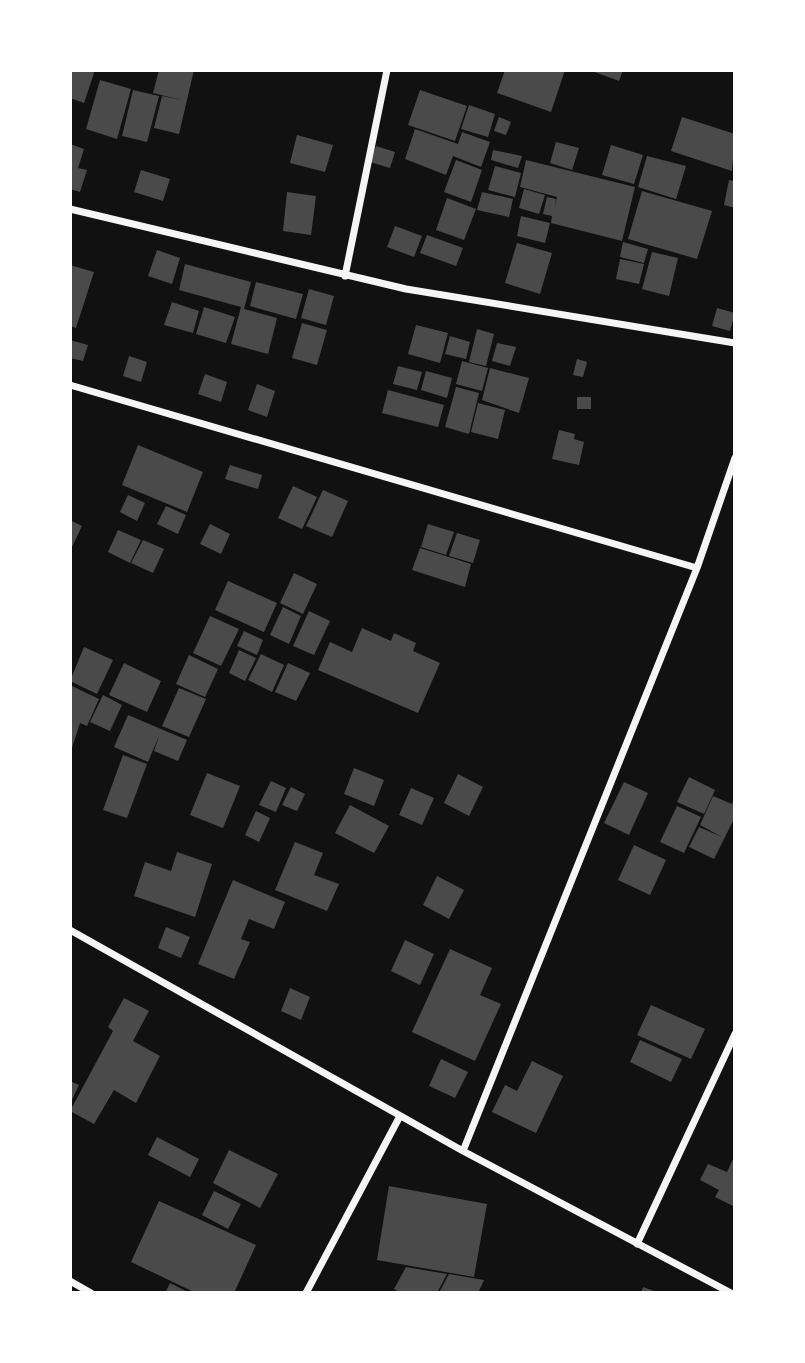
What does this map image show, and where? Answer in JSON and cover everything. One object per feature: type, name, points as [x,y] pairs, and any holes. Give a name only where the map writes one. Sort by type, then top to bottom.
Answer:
[{"type":"street","points":[[345,276],[387,70]]},
{"type":"street","points":[[70,209],[405,289],[735,343]]},
{"type":"street","points":[[70,385],[696,568]]},
{"type":"street","points":[[463,1151],[696,568],[735,458]]},
{"type":"street","points":[[70,930],[463,1151],[731,1293]]},
{"type":"street","points":[[637,1244],[735,1034]]},
{"type":"street","points":[[306,1293],[400,1116]]},
{"type":"street","points":[[70,1281],[91,1293]]},
{"type":"building","points":[[70,70],[92,70],[94,73],[84,103],[70,98]]},
{"type":"building","points":[[159,70],[194,70],[179,134],[154,128],[162,96],[182,100],[153,93]]},
{"type":"building","points":[[505,70],[565,70],[551,112],[497,93]]},
{"type":"building","points":[[589,70],[623,70],[619,81]]},
{"type":"building","points":[[100,80],[131,89],[117,139],[86,129]]},
{"type":"building","points":[[133,90],[159,96],[147,142],[122,136]]},
{"type":"building","points":[[420,90],[467,106],[455,141],[408,125]]},
{"type":"building","points":[[469,105],[495,114],[488,137],[461,129]]},
{"type":"building","points":[[499,117],[511,122],[506,135],[494,131]]},
{"type":"building","points":[[682,117],[735,134],[732,171],[671,151]]},
{"type":"building","points":[[415,129],[458,144],[462,132],[490,142],[481,167],[453,156],[446,175],[405,159]]},
{"type":"building","points":[[297,135],[333,145],[325,172],[290,163]]},
{"type":"building","points":[[556,142],[579,148],[572,170],[550,163]]},
{"type":"building","points":[[70,144],[84,149],[78,168],[87,170],[80,192],[70,189]]},
{"type":"building","points":[[611,145],[643,155],[634,184],[602,175]]},
{"type":"building","points":[[376,146],[395,152],[390,168],[370,162]]},
{"type":"building","points":[[493,150],[522,156],[518,168],[491,160]]},
{"type":"building","points":[[647,156],[686,166],[676,199],[638,187]]},
{"type":"building","points":[[456,160],[482,170],[471,202],[444,192]]},
{"type":"building","points":[[526,160],[635,187],[622,241],[551,223],[552,216],[543,214],[547,197],[556,199],[555,207],[557,197],[520,187]]},
{"type":"building","points":[[495,166],[521,173],[515,197],[488,190]]},
{"type":"building","points":[[141,170],[170,179],[163,201],[134,192]]},
{"type":"building","points":[[729,180],[735,181],[735,208],[724,205]]},
{"type":"building","points":[[524,189],[545,195],[539,214],[519,208]]},
{"type":"building","points":[[642,191],[712,211],[697,259],[628,239]]},
{"type":"building","points":[[287,192],[316,196],[311,235],[283,231]]},
{"type":"building","points":[[482,192],[513,199],[509,217],[477,210]]},
{"type":"building","points":[[447,198],[476,209],[464,240],[436,230]]},
{"type":"building","points":[[521,216],[550,223],[545,243],[517,236]]},
{"type":"building","points":[[395,226],[422,236],[414,257],[387,247]]},
{"type":"building","points":[[427,235],[463,248],[456,266],[420,253]]},
{"type":"building","points":[[623,242],[648,249],[644,263],[620,257]]},
{"type":"building","points":[[517,243],[552,253],[540,294],[505,283]]},
{"type":"building","points":[[157,250],[180,258],[172,284],[148,276]]},
{"type":"building","points":[[652,252],[678,258],[669,296],[642,289]]},
{"type":"building","points":[[620,259],[644,264],[639,284],[616,279]]},
{"type":"building","points":[[185,264],[251,282],[244,309],[277,318],[268,354],[231,344],[241,307],[179,290]]},
{"type":"building","points":[[70,265],[94,272],[76,328],[70,326]]},
{"type":"building","points":[[256,282],[303,294],[296,319],[250,306]]},
{"type":"building","points":[[309,289],[334,296],[326,325],[301,318]]},
{"type":"building","points":[[172,302],[199,311],[193,333],[164,325]]},
{"type":"building","points":[[204,307],[235,317],[226,343],[196,334]]},
{"type":"building","points":[[717,308],[735,313],[730,331],[712,326]]},
{"type":"building","points":[[302,323],[327,330],[317,365],[292,358]]},
{"type":"building","points":[[416,325],[448,333],[440,363],[408,354]]},
{"type":"building","points":[[477,329],[494,334],[486,366],[469,362]]},
{"type":"building","points":[[450,336],[470,342],[466,359],[445,354]]},
{"type":"building","points":[[70,340],[88,345],[83,361],[70,358]]},
{"type":"building","points":[[497,343],[516,347],[510,366],[492,361]]},
{"type":"building","points":[[129,356],[147,362],[141,382],[123,376]]},
{"type":"building","points":[[577,359],[587,362],[583,377],[573,375]]},
{"type":"building","points":[[462,361],[488,368],[482,391],[456,384]]},
{"type":"building","points":[[398,366],[422,372],[417,390],[393,384]]},
{"type":"building","points":[[490,368],[529,378],[519,413],[482,400]]},
{"type":"building","points":[[426,371],[452,378],[447,398],[421,390]]},
{"type":"building","points":[[205,374],[227,382],[221,402],[198,394]]},
{"type":"building","points":[[257,384],[275,391],[267,417],[248,410]]},
{"type":"building","points":[[456,387],[479,393],[469,434],[445,427]]},
{"type":"building","points":[[388,390],[444,405],[438,427],[382,413]]},
{"type":"building","points":[[577,397],[591,397],[591,409],[577,409]]},
{"type":"building","points":[[478,403],[505,410],[498,439],[471,432]]},
{"type":"building","points":[[559,430],[575,434],[574,439],[584,442],[579,465],[552,459]]},
{"type":"building","points":[[138,445],[203,472],[187,512],[122,485]]},
{"type":"building","points":[[230,465],[262,475],[258,489],[225,479]]},
{"type":"building","points":[[293,486],[317,497],[302,529],[278,518]]},
{"type":"building","points":[[323,490],[348,501],[332,537],[306,526]]},
{"type":"building","points":[[128,495],[145,503],[137,521],[120,512]]},
{"type":"building","points":[[166,506],[186,515],[178,534],[157,524]]},
{"type":"building","points":[[70,520],[82,526],[70,551]]},
{"type":"building","points":[[210,524],[230,534],[221,554],[200,544]]},
{"type":"building","points":[[428,524],[454,532],[446,555],[421,547]]},
{"type":"building","points":[[118,530],[141,540],[130,563],[108,552]]},
{"type":"building","points":[[457,533],[480,540],[473,563],[449,556]]},
{"type":"building","points":[[143,540],[164,549],[153,573],[131,563]]},
{"type":"building","points":[[420,548],[471,564],[465,587],[412,570]]},
{"type":"building","points":[[294,573],[317,584],[303,614],[280,603]]},
{"type":"building","points":[[228,581],[277,603],[264,632],[215,610]]},
{"type":"building","points":[[283,607],[301,616],[289,644],[270,635]]},
{"type":"building","points":[[309,611],[330,621],[314,655],[293,646]]},
{"type":"building","points":[[210,616],[239,629],[221,666],[193,653]]},
{"type":"building","points":[[362,628],[391,641],[394,633],[416,643],[413,651],[440,663],[418,713],[318,670],[330,642],[352,652]]},
{"type":"building","points":[[244,631],[263,640],[257,655],[237,646]]},
{"type":"building","points":[[84,647],[113,660],[97,694],[70,681]]},
{"type":"building","points":[[239,650],[256,658],[245,681],[229,673]]},
{"type":"building","points":[[261,654],[284,665],[272,692],[248,680]]},
{"type":"building","points":[[189,655],[218,669],[205,697],[176,684]]},
{"type":"building","points":[[124,663],[161,681],[147,712],[109,695]]},
{"type":"building","points":[[288,663],[310,673],[296,701],[275,692]]},
{"type":"building","points":[[70,685],[99,699],[87,726],[80,723],[70,754]]},
{"type":"building","points":[[179,688],[206,699],[189,737],[162,726]]},
{"type":"building","points":[[103,695],[122,705],[110,731],[90,722]]},
{"type":"building","points":[[128,715],[187,740],[178,761],[154,751],[159,736],[148,762],[114,747]]},
{"type":"building","points":[[123,755],[147,764],[127,818],[103,810]]},
{"type":"building","points":[[354,768],[384,780],[374,806],[344,794]]},
{"type":"building","points":[[207,773],[240,786],[223,828],[190,815]]},
{"type":"building","points":[[458,774],[483,787],[469,816],[444,803]]},
{"type":"building","points":[[689,777],[715,790],[704,814],[677,802]]},
{"type":"building","points":[[271,781],[286,788],[276,812],[259,805]]},
{"type":"building","points":[[624,782],[648,793],[629,835],[604,823]]},
{"type":"building","points":[[291,787],[305,794],[297,811],[282,805]]},
{"type":"building","points":[[411,788],[434,798],[422,825],[399,815]]},
{"type":"building","points":[[713,796],[732,804],[735,797],[735,817],[714,859],[689,847],[699,827],[722,837],[700,825]]},
{"type":"building","points":[[350,805],[389,826],[374,853],[335,833]]},
{"type":"building","points":[[677,806],[701,817],[684,853],[660,842]]},
{"type":"building","points":[[256,811],[270,818],[259,842],[245,835]]},
{"type":"building","points":[[295,842],[323,853],[314,875],[339,884],[327,911],[275,890]]},
{"type":"building","points":[[634,845],[666,860],[650,895],[618,880]]},
{"type":"building","points":[[177,852],[212,864],[195,917],[134,896],[145,862],[171,871]]},
{"type":"building","points":[[437,876],[464,890],[449,919],[423,905]]},
{"type":"building","points":[[233,880],[285,902],[274,929],[249,919],[241,939],[250,942],[234,979],[198,964]]},
{"type":"building","points":[[166,927],[190,937],[181,958],[158,948]]},
{"type":"building","points":[[405,940],[434,954],[420,985],[391,971]]},
{"type":"building","points":[[450,949],[492,968],[480,995],[501,1004],[475,1061],[412,1032]]},
{"type":"building","points":[[290,988],[310,997],[301,1020],[281,1011]]},
{"type":"building","points":[[124,998],[149,1011],[133,1041],[160,1056],[136,1103],[114,1090],[94,1124],[70,1111],[113,1031],[108,1027]]},
{"type":"building","points":[[651,1005],[705,1029],[691,1059],[637,1035]]},
{"type":"building","points":[[640,1040],[682,1059],[671,1082],[630,1062]]},
{"type":"building","points":[[441,1059],[468,1072],[455,1098],[429,1086]]},
{"type":"building","points":[[532,1061],[563,1076],[536,1133],[492,1112],[505,1085],[517,1091]]},
{"type":"building","points":[[70,1081],[79,1085],[70,1104]]},
{"type":"building","points":[[157,1137],[199,1159],[190,1177],[148,1155]]},
{"type":"building","points":[[229,1150],[278,1174],[260,1208],[213,1183]]},
{"type":"building","points":[[735,1155],[735,1207],[715,1197],[719,1190],[700,1180],[708,1164],[727,1172]]},
{"type":"building","points":[[389,1186],[487,1204],[474,1277],[377,1260]]},
{"type":"building","points":[[214,1191],[241,1204],[228,1229],[202,1215]]},
{"type":"building","points":[[159,1201],[256,1245],[234,1293],[196,1293],[131,1262]]},
{"type":"building","points":[[406,1267],[447,1274],[437,1293],[401,1293],[394,1289]]},
{"type":"building","points":[[449,1274],[484,1280],[478,1293],[439,1293]]},
{"type":"building","points":[[170,1283],[190,1293],[165,1293]]},
{"type":"building","points":[[643,1287],[659,1293],[641,1293]]}]
